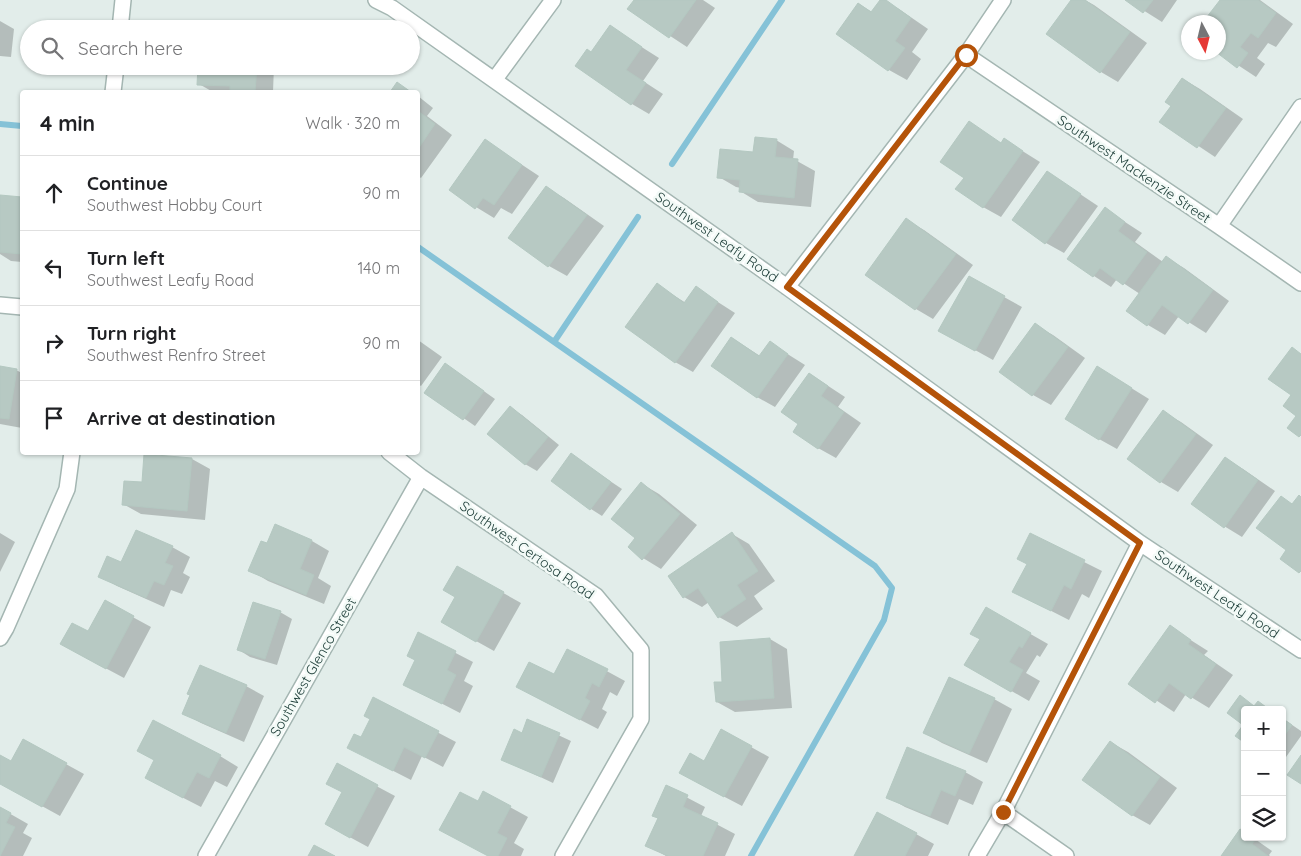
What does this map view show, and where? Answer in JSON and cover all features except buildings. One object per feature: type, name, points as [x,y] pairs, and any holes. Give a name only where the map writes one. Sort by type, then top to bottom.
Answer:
[{"type":"street","points":[[121,20],[123,0]]},
{"type":"street","name":"Southwest Leafy Road","points":[[376,0],[409,20]]},
{"type":"street","points":[[495,79],[553,0]]},
{"type":"street","points":[[787,287],[966,55],[1002,0]]},
{"type":"street","name":"Southwest Leafy Road","points":[[420,27],[787,287],[1140,543],[1301,650]]},
{"type":"street","name":"Southwest Mackenzie Street","points":[[966,55],[1301,283]]},
{"type":"street","points":[[113,90],[115,75]]},
{"type":"street","points":[[1219,226],[1301,107]]},
{"type":"street","points":[[0,305],[20,308]]},
{"type":"street","points":[[0,638],[67,489],[72,455]]},
{"type":"street","name":"Southwest Certosa Road","points":[[393,455],[421,477],[596,596],[641,650],[641,719],[563,856]]},
{"type":"street","name":"Southwest Glenco Street","points":[[206,856],[421,477]]},
{"type":"street","points":[[978,856],[1003,812],[1140,543]]},
{"type":"street","points":[[1003,812],[1066,856]]},
{"type":"waterway","points":[[672,164],[782,0]]},
{"type":"waterway","points":[[0,124],[20,126]]},
{"type":"waterway","points":[[554,342],[638,217]]},
{"type":"waterway","points":[[420,248],[875,566],[892,588],[884,620],[751,856]]},
{"type":"route","points":[[966,55],[787,287],[1140,543],[1003,812]]}]
